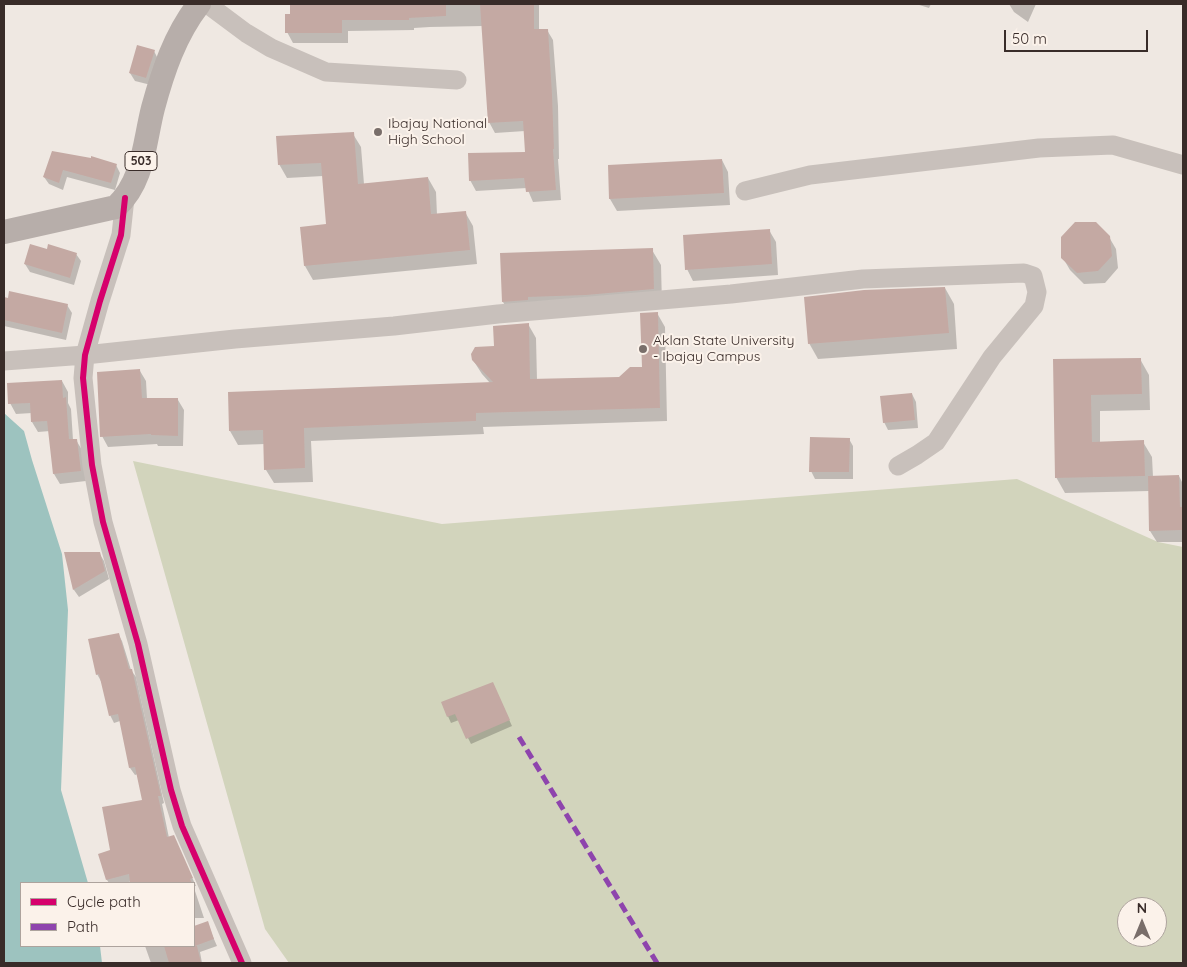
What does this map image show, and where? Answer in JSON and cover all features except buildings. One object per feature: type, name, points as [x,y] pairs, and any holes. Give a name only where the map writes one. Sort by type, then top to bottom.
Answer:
[{"type":"main road","name":"503","points":[[126,198],[136,180],[153,108],[177,37],[198,4]]},
{"type":"main road","points":[[4,232],[116,207],[126,198]]},
{"type":"street","points":[[207,4],[271,48],[326,72],[457,80]]},
{"type":"street","points":[[746,191],[810,175],[1039,148],[1113,145],[1183,165]]},
{"type":"street","points":[[126,198],[121,235],[85,355],[83,378],[92,465],[103,522],[138,644],[171,790],[182,826],[242,963]]},
{"type":"street","points":[[4,361],[731,294],[864,279],[1024,273],[1033,276],[1037,292],[1034,306],[992,357],[936,442],[898,466]]},
{"type":"green space","points":[[133,461],[442,524],[1017,479],[1158,542],[1183,547],[1183,963],[289,963],[265,929]]},
{"type":"water","points":[[4,413],[24,431],[62,554],[68,610],[61,790],[88,882],[20,882],[20,947],[100,947],[102,963],[4,963]]},
{"type":"marked path","points":[[519,737],[657,963]]},
{"type":"cycle path","points":[[125,198],[121,235],[85,355],[83,378],[92,465],[103,522],[138,644],[171,790],[182,826],[242,963]]},
{"type":"place","name":"Ibajay National High School","points":[[378,132]]},
{"type":"place","name":"Aklan State University - Ibajay Campus","points":[[643,349]]}]
